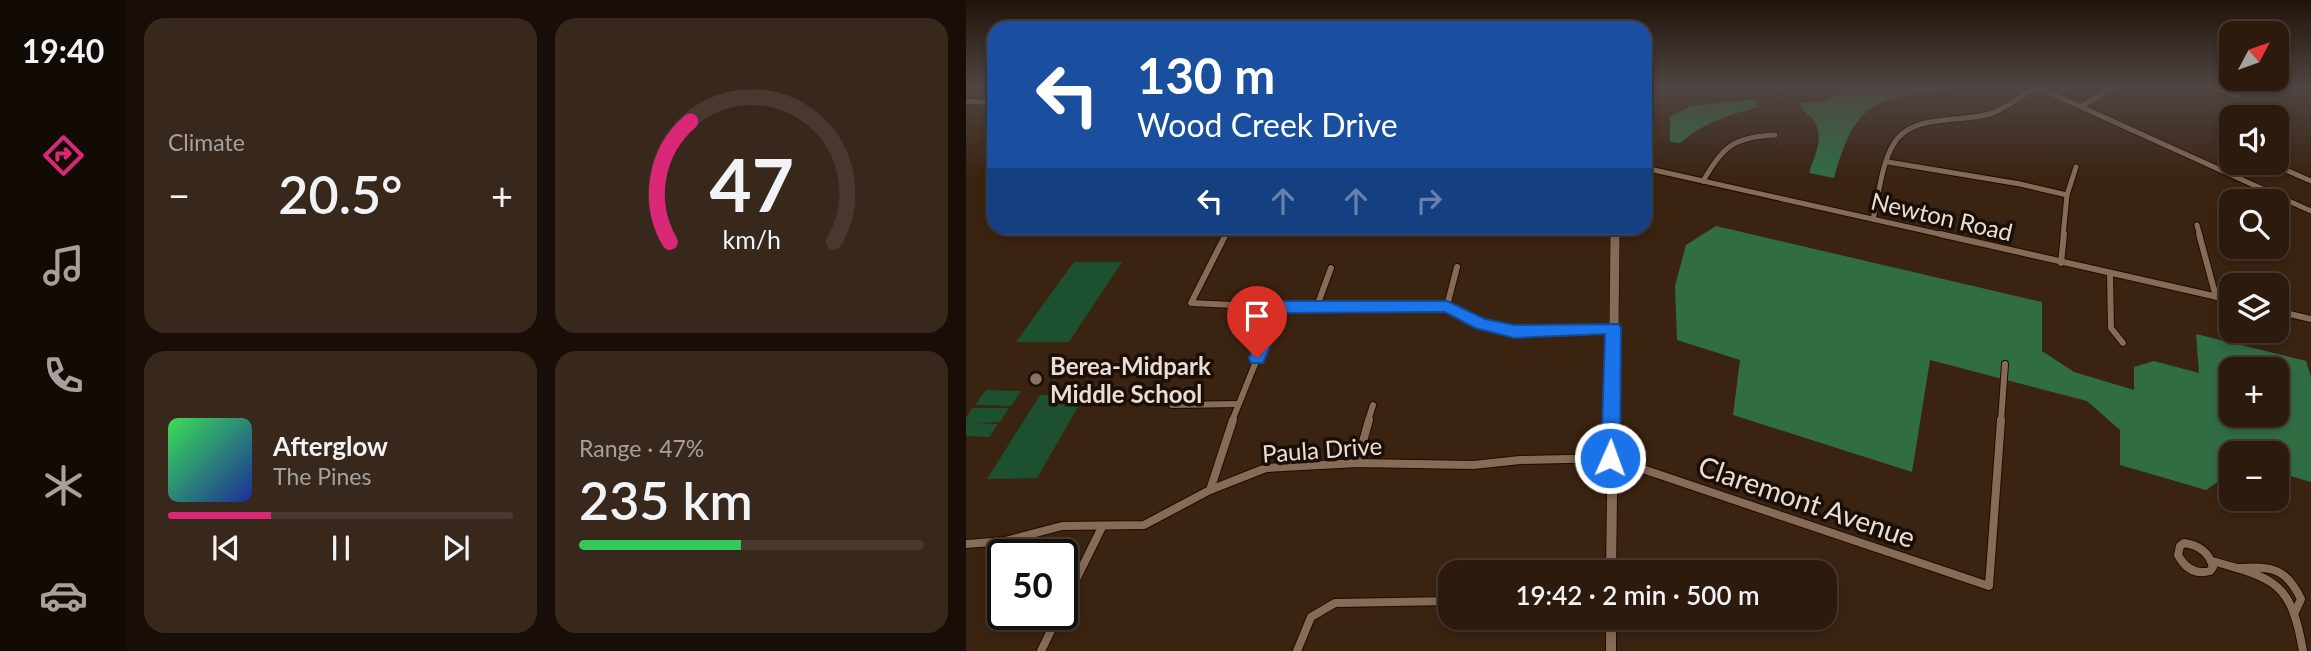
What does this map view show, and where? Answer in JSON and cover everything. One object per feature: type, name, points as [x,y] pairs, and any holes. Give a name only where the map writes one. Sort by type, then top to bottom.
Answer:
[{"type":"main road","points":[[1611,560],[1610,458],[1615,235]]},
{"type":"main road","points":[[1611,630],[1611,651]]},
{"type":"street","points":[[1873,219],[1894,143],[1906,132],[1929,122],[1967,117]]},
{"type":"street","points":[[2107,117],[2311,211]]},
{"type":"street","points":[[1703,181],[1723,148],[1754,135],[1774,135]]},
{"type":"street","points":[[1888,162],[2020,184],[2067,195]]},
{"type":"street","points":[[2061,263],[2067,195],[2076,167]]},
{"type":"street","name":"Newton Road","points":[[1652,170],[2219,298]]},
{"type":"street","points":[[2289,171],[2311,181]]},
{"type":"street","points":[[2197,226],[2216,297]]},
{"type":"street","points":[[1229,235],[1191,303],[1278,307],[1447,306],[1481,324],[1514,331],[1613,328]]},
{"type":"street","points":[[1447,306],[1457,267]]},
{"type":"street","points":[[1317,306],[1331,268]]},
{"type":"street","points":[[2110,274],[2111,328],[2123,343]]},
{"type":"street","points":[[1210,490],[1238,404],[1278,307]]},
{"type":"street","points":[[2289,314],[2311,319]]},
{"type":"street","name":"Claremont Avenue","points":[[1610,458],[1989,586],[2004,364]]},
{"type":"street","points":[[1172,405],[1238,404]]},
{"type":"street","points":[[1357,463],[1373,405]]},
{"type":"street","name":"Paula Drive","points":[[966,544],[1005,541],[1062,526],[1144,525],[1210,490],[1266,468],[1357,463],[1473,466],[1520,460],[1610,458]]},
{"type":"street","points":[[1078,576],[1102,527]]},
{"type":"street","points":[[2212,561],[2210,571],[2199,573],[2181,561],[2178,550],[2184,543],[2197,546],[2212,561],[2261,576],[2280,589],[2290,600],[2295,612],[2303,651]]},
{"type":"street","points":[[2233,568],[2274,568],[2293,580],[2301,599],[2295,612]]},
{"type":"street","points":[[1297,651],[1311,617],[1335,603],[1438,601]]},
{"type":"street","points":[[1041,651],[1051,630]]},
{"type":"green space","points":[[1670,117],[1724,117],[1680,143],[1670,142]]},
{"type":"green space","points":[[1810,117],[1861,117],[1844,147],[1834,178],[1809,173],[1819,140]]},
{"type":"green space","points":[[1716,226],[2042,302],[2042,351],[2074,372],[2134,390],[2134,367],[2154,361],[2199,373],[2196,334],[2219,340],[2219,343],[2233,343],[2306,361],[2311,377],[2311,482],[2289,476],[2289,441],[2219,441],[2219,481],[2206,490],[2120,465],[2120,430],[2087,401],[1930,360],[1912,472],[1733,415],[1740,360],[1677,340],[1675,286],[1686,245]]},
{"type":"green space","points":[[1074,262],[1122,262],[1069,342],[1016,342]]},
{"type":"green space","points":[[986,390],[1021,391],[1011,406],[975,405]]},
{"type":"green space","points":[[1040,395],[1085,395],[1037,478],[987,479]]},
{"type":"green space","points":[[972,408],[1009,408],[1000,422],[974,423],[998,424],[989,437],[966,436],[966,418]]},
{"type":"place","name":"Berea-Midpark Middle School","points":[[1036,379]]},
{"type":"route","points":[[1257,358],[1278,307],[1447,306],[1481,324],[1514,331],[1613,328],[1610,458]]}]
